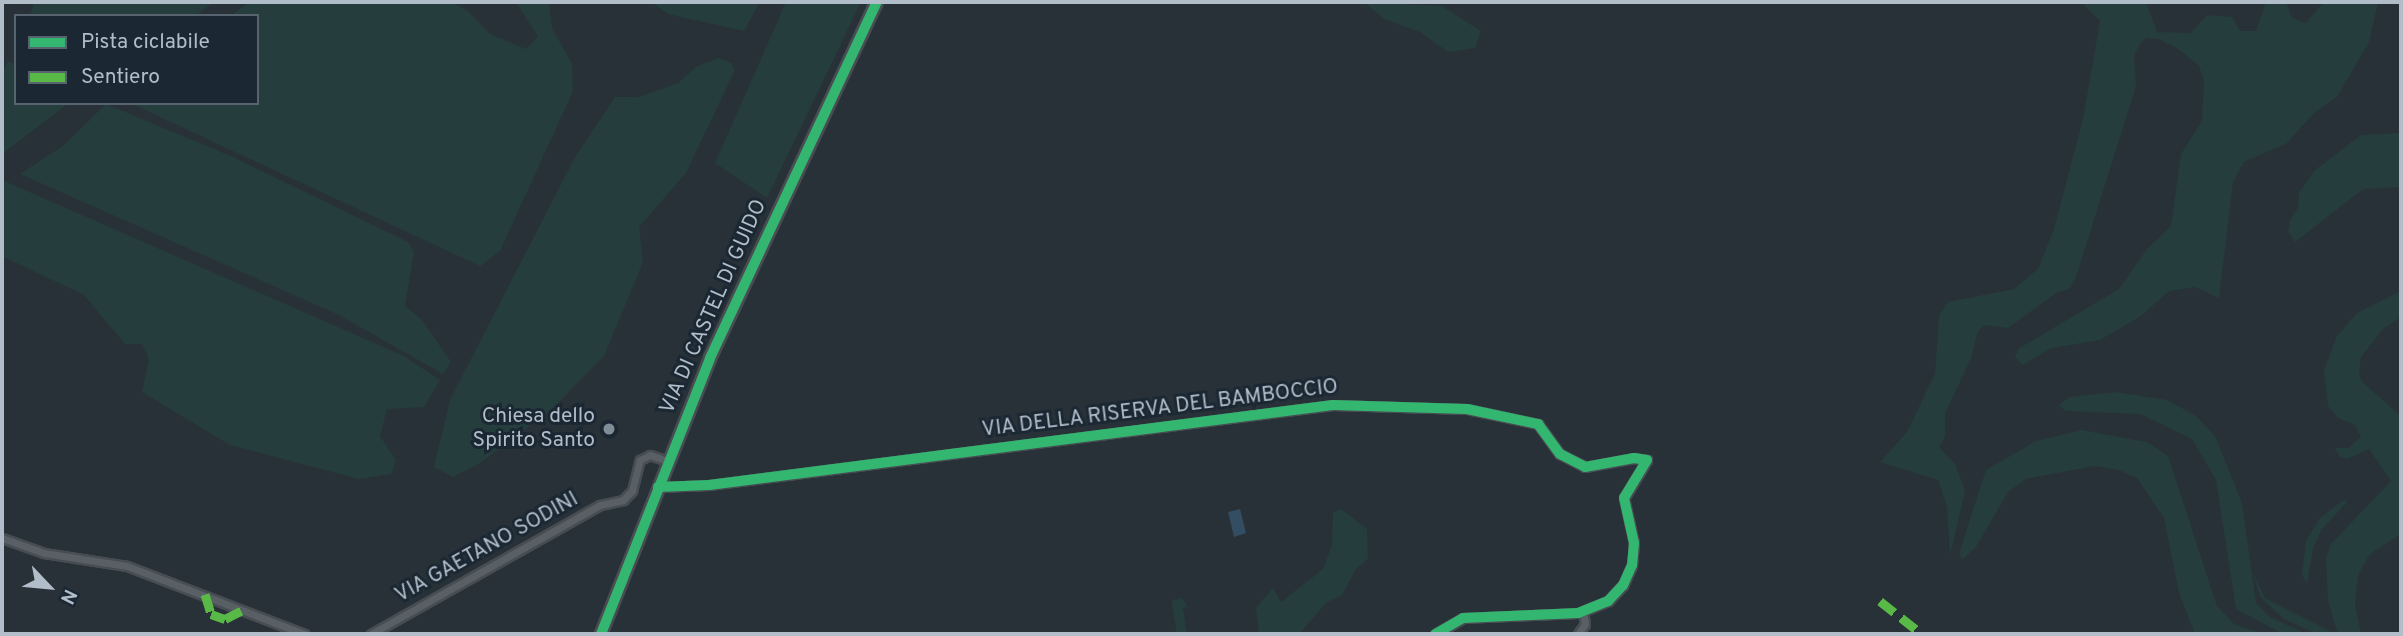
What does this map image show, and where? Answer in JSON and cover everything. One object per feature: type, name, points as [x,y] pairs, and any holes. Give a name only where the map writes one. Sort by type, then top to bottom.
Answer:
[{"type":"street","name":"VIA DI CASTEL DI GUIDO","points":[[601,634],[667,461],[715,346],[877,2]]},
{"type":"street","name":"VIA DELLA RISERVA DEL BAMBOCCIO","points":[[658,487],[709,485],[1333,405],[1467,409],[1538,424],[1560,454],[1581,466],[1593,468],[1634,458],[1647,460],[1625,494],[1634,547],[1630,573],[1608,601],[1583,612]]},
{"type":"street","name":"VIA GAETANO SODINI","points":[[371,634],[600,505],[624,500],[632,491],[640,460],[650,455],[667,461]]},
{"type":"street","points":[[2,538],[44,553],[122,564],[304,634]]},
{"type":"street","points":[[1435,634],[1450,623],[1475,616],[1583,612],[1585,624],[1578,634]]},
{"type":"green space","points":[[34,2],[214,2],[198,14],[31,14]]},
{"type":"green space","points":[[249,2],[451,2],[468,11],[490,34],[526,49],[538,37],[516,2],[549,2],[552,28],[572,64],[573,91],[500,251],[480,266],[134,105],[259,105],[259,14],[234,14]]},
{"type":"green space","points":[[651,2],[760,2],[744,31],[668,14]]},
{"type":"green space","points":[[786,2],[861,2],[767,198],[715,163]]},
{"type":"green space","points":[[1364,2],[1442,6],[1481,31],[1475,48],[1448,52],[1420,32],[1384,19]]},
{"type":"green space","points":[[2081,2],[2146,2],[2157,32],[2191,33],[2207,15],[2232,17],[2240,31],[2256,31],[2266,2],[2286,2],[2292,18],[2306,23],[2324,2],[2378,2],[2369,42],[2337,97],[2314,113],[2287,143],[2244,162],[2233,182],[2219,298],[2195,287],[2169,291],[2141,316],[2100,340],[2052,348],[2022,365],[2015,357],[2018,349],[2119,289],[2147,249],[2171,226],[2181,154],[2202,121],[2204,81],[2199,66],[2177,48],[2158,39],[2146,38],[2140,44],[2134,55],[2136,86],[2076,277],[2069,289],[2056,293],[2008,328],[1985,325],[1978,331],[1971,358],[1945,414],[1945,436],[1939,447],[1955,464],[1965,491],[1950,555],[1947,507],[1938,480],[1880,462],[1907,432],[1935,374],[1939,315],[1948,302],[2014,289],[2038,269],[2054,229],[2083,119],[2100,21]]},
{"type":"green space","points":[[718,58],[731,63],[735,70],[686,173],[639,227],[643,262],[604,356],[552,409],[480,463],[453,477],[434,467],[450,400],[574,159],[615,97],[639,97],[678,83],[696,67]]},
{"type":"green space","points":[[8,61],[14,63],[14,105],[66,105],[2,154],[2,72]]},
{"type":"green space","points":[[105,105],[108,105],[233,157],[408,242],[414,252],[405,306],[422,320],[451,362],[443,374],[339,315],[20,174],[63,146]]},
{"type":"green space","points":[[2401,133],[2401,187],[2363,189],[2295,242],[2288,231],[2290,221],[2298,207],[2299,193],[2314,171],[2361,135]]},
{"type":"green space","points":[[2,180],[404,356],[440,380],[424,407],[387,409],[380,436],[396,460],[391,474],[359,479],[230,445],[142,392],[149,359],[142,344],[125,344],[84,295],[2,256]]},
{"type":"green space","points":[[2401,291],[2401,317],[2383,329],[2361,357],[2359,374],[2362,382],[2401,416],[2401,534],[2370,554],[2358,575],[2355,605],[2361,634],[2338,634],[2328,601],[2326,557],[2331,544],[2391,481],[2369,449],[2347,459],[2340,457],[2335,448],[2348,448],[2361,437],[2355,425],[2338,418],[2328,406],[2324,370],[2337,336],[2357,313]]},
{"type":"green space","points":[[2116,392],[2167,400],[2196,416],[2215,436],[2242,503],[2256,603],[2270,617],[2306,634],[2283,634],[2236,609],[2216,480],[2192,439],[2140,414],[2066,411],[2058,405],[2070,397]]},
{"type":"green space","points":[[2081,430],[2147,442],[2168,456],[2217,606],[2234,624],[2262,634],[2195,634],[2179,593],[2164,518],[2137,478],[2119,470],[2094,466],[2026,479],[2008,492],[1976,547],[1962,560],[1959,553],[1986,470],[2036,441]]},
{"type":"green space","points":[[2342,501],[2348,501],[2322,529],[2313,548],[2307,584],[2302,574],[2306,541],[2320,518]]},
{"type":"green space","points":[[1341,509],[1367,529],[1368,559],[1356,569],[1342,595],[1326,603],[1299,634],[1259,634],[1256,608],[1273,588],[1281,602],[1323,569],[1332,545],[1333,513]]},
{"type":"green space","points":[[2252,571],[2265,598],[2335,634],[2317,634],[2284,619],[2261,598]]},
{"type":"green space","points":[[1182,598],[1188,607],[1183,608],[1187,634],[1177,634],[1172,605],[1173,600]]},
{"type":"water","points":[[1240,509],[1246,533],[1234,537],[1228,512]]},
{"type":"marked path","points":[[205,594],[211,614],[225,619],[245,609]]},
{"type":"marked path","points":[[1880,601],[1922,634]]},
{"type":"cycle path","points":[[601,634],[710,358],[877,2]]},
{"type":"cycle path","points":[[658,487],[709,485],[1333,405],[1467,409],[1538,424],[1560,454],[1585,467],[1634,458],[1647,460],[1624,498],[1634,543],[1632,565],[1623,585],[1608,601],[1578,613],[1463,618],[1435,634]]},
{"type":"place","name":"Chiesa dello Spirito Santo","points":[[609,429]]}]
